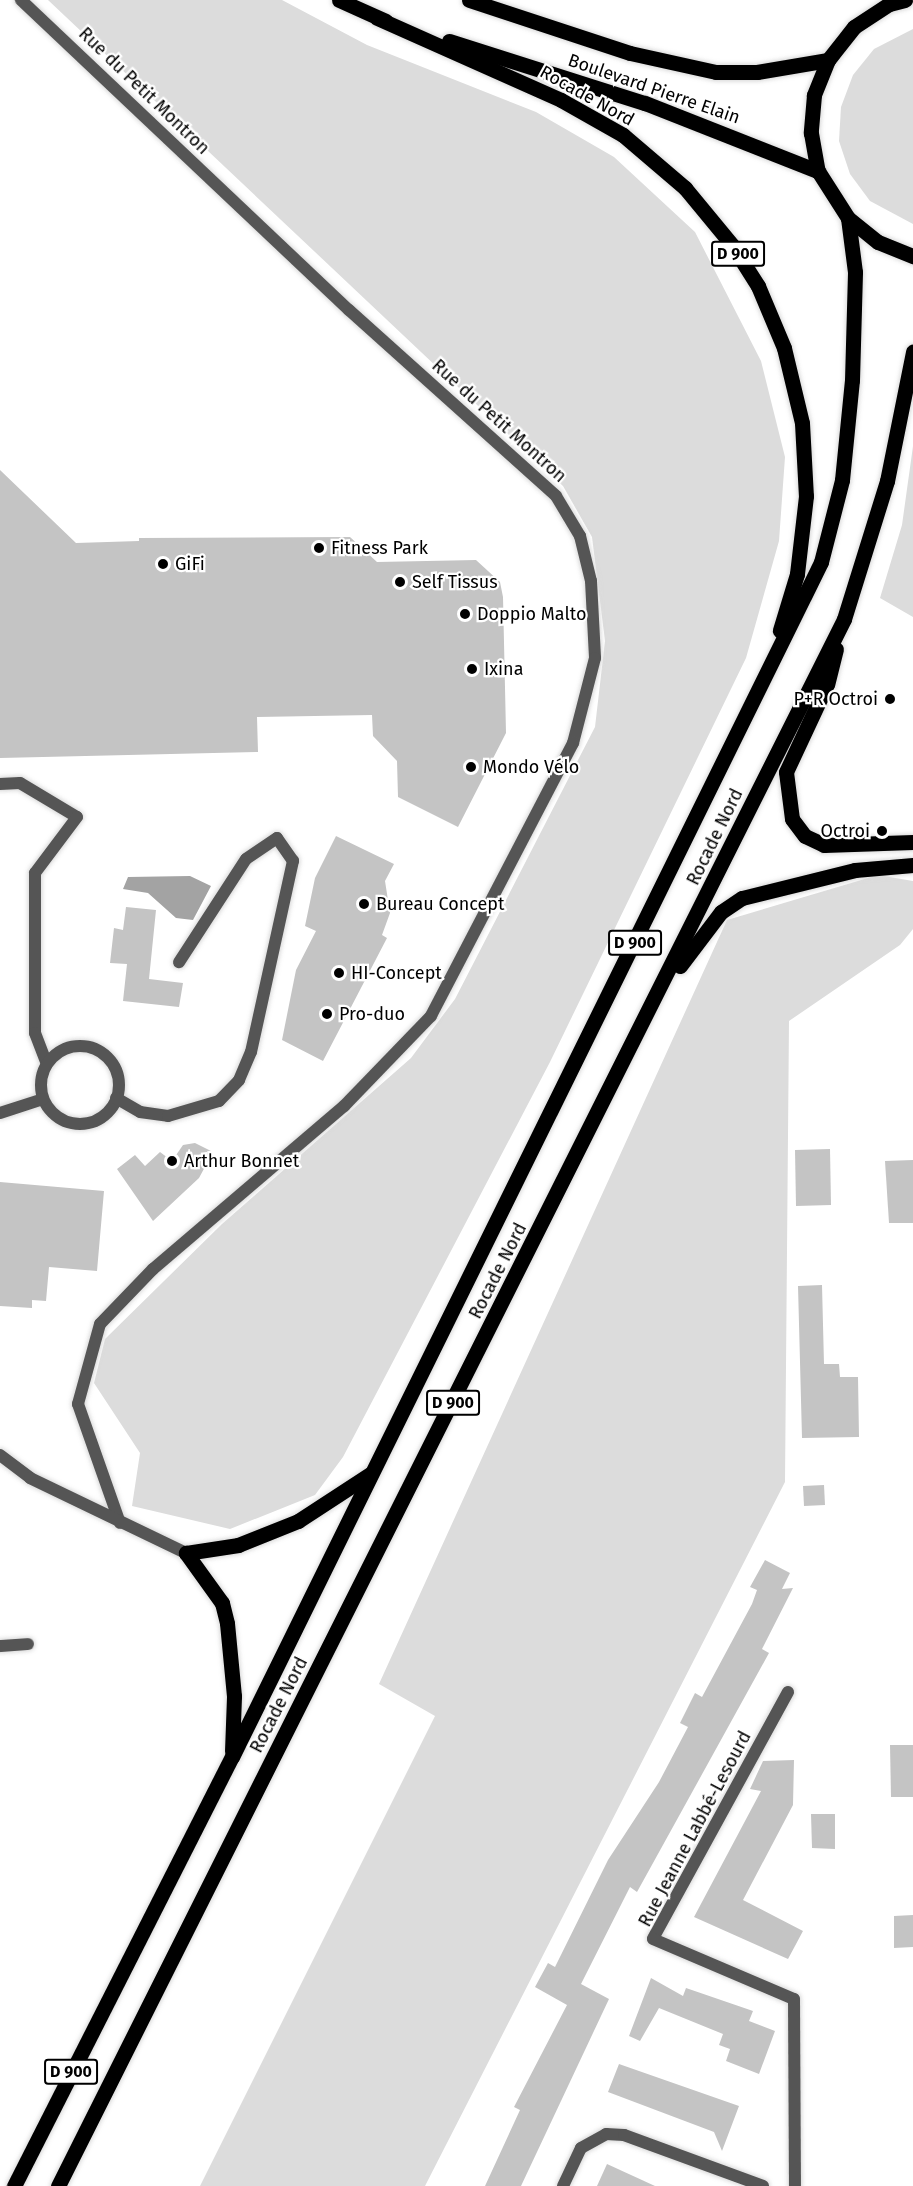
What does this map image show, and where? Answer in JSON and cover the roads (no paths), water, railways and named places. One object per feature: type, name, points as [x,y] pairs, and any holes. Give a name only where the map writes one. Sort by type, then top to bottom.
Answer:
[{"type":"main road","name":"Boulevard Pierre Elain","points":[[339,0],[377,18],[645,103],[818,171]]},
{"type":"main road","name":"Boulevard Pierre Elain","points":[[468,0],[630,52],[716,72],[757,72],[828,60]]},
{"type":"main road","points":[[905,0],[889,4],[855,27],[828,60],[812,114],[811,133],[818,171],[848,218],[878,242],[913,256]]},
{"type":"main road","name":"Rocade Nord","points":[[377,18],[561,100],[623,135],[685,188],[732,245],[758,286],[784,348],[802,423],[806,496],[797,574],[768,674]]},
{"type":"main road","name":"Rocade Nord","points":[[14,2186],[232,1757],[370,1474],[768,674],[821,562],[842,480],[852,380],[855,272],[848,218]]},
{"type":"main road","name":"Rocade Nord","points":[[58,2186],[659,995],[844,619],[887,481],[913,352]]},
{"type":"main road","points":[[844,619],[827,684],[786,772],[792,819],[805,837],[824,845],[913,842]]},
{"type":"main road","points":[[659,995],[721,912],[742,898],[855,870],[913,865]]},
{"type":"main road","points":[[232,1757],[234,1696],[228,1623],[222,1603],[186,1554],[238,1545],[298,1521],[370,1474]]},
{"type":"street","name":"Rue du Petit Montron","points":[[21,0],[349,310],[556,496],[580,536],[591,581],[595,658],[573,743],[431,1016],[344,1106],[162,1261],[100,1324],[78,1404],[120,1523]]},
{"type":"street","points":[[0,784],[20,783],[77,818],[35,873],[35,1033],[47,1064]]},
{"type":"street","points":[[116,1098],[140,1112],[168,1116],[219,1101],[239,1080],[251,1052],[293,861],[277,838],[246,859],[179,962]]},
{"type":"street","points":[[78,1046],[102,1053],[117,1073],[116,1098],[106,1114],[83,1124],[59,1118],[43,1099],[42,1075],[47,1064],[55,1055],[78,1046]]},
{"type":"street","points":[[0,1113],[43,1099]]},
{"type":"street","points":[[0,1455],[30,1478],[186,1554]]},
{"type":"street","points":[[0,1646],[28,1644]]},
{"type":"street","name":"Rue Jeanne Labbé-Lesourd","points":[[788,1692],[653,1939],[794,1999],[795,2186]]},
{"type":"street","points":[[563,2186],[581,2148],[606,2134],[624,2135],[763,2186]]},
{"type":"place","name":"Fitness Park","points":[[319,548]]},
{"type":"place","name":"GiFi","points":[[163,564]]},
{"type":"place","name":"Self Tissus","points":[[400,582]]},
{"type":"place","name":"Doppio Malto","points":[[465,614]]},
{"type":"place","name":"Ixina","points":[[472,669]]},
{"type":"place","name":"P+R Octroi","points":[[890,699]]},
{"type":"place","name":"Mondo Vélo","points":[[471,767]]},
{"type":"place","name":"Octroi","points":[[882,831]]},
{"type":"place","name":"Bureau Concept","points":[[364,904]]},
{"type":"place","name":"HI-Concept","points":[[339,973]]},
{"type":"place","name":"Pro-duo","points":[[327,1014]]},
{"type":"place","name":"Arthur Bonnet","points":[[172,1161]]}]
